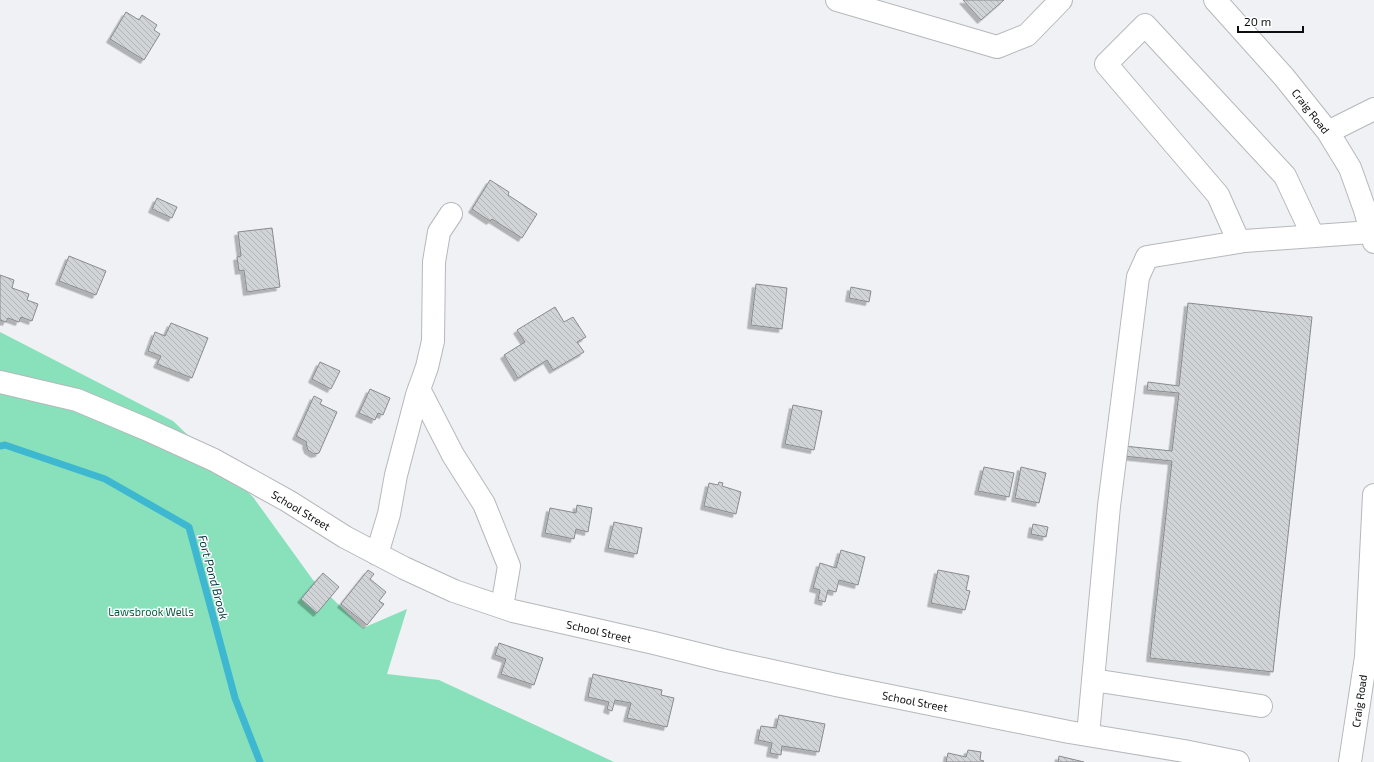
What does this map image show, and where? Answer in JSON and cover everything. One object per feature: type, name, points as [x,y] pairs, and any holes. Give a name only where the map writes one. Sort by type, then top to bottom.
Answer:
[{"type":"street","points":[[837,0],[997,47],[1027,35],[1061,0]]},
{"type":"street","points":[[878,0],[893,17]]},
{"type":"street","name":"Craig Road","points":[[1215,0],[1284,77],[1328,132],[1350,168],[1373,237]]},
{"type":"street","points":[[1239,242],[1218,194],[1106,64],[1145,25],[1285,176],[1313,236]]},
{"type":"street","points":[[1328,132],[1374,109]]},
{"type":"street","points":[[377,554],[389,514],[396,475],[433,341],[434,262],[439,232],[451,214]]},
{"type":"street","points":[[1088,735],[1109,506],[1138,277],[1147,258],[1239,242],[1313,236],[1373,237]]},
{"type":"street","name":"School Street","points":[[0,382],[77,400],[146,429],[214,460],[288,501],[345,537],[404,568],[454,591],[513,611],[836,685],[1088,735],[1238,762]]},
{"type":"street","points":[[419,389],[453,455],[484,504],[509,566],[502,607]]},
{"type":"street","name":"Craig Road","points":[[1350,762],[1366,657],[1374,495]]},
{"type":"street","points":[[1093,680],[1261,706]]},
{"type":"green space","name":"Lawsbrook Wells","points":[[0,332],[173,421],[253,497],[313,580],[363,628],[407,609],[387,674],[439,680],[614,762],[0,762]]},
{"type":"building","points":[[963,0],[1004,0],[981,20]]},
{"type":"building","points":[[126,12],[139,20],[142,15],[157,25],[154,30],[160,34],[144,60],[110,39]]},
{"type":"building","points":[[490,180],[509,192],[508,195],[537,214],[522,238],[492,219],[490,221],[472,209]]},
{"type":"building","points":[[157,198],[177,207],[172,218],[152,209]]},
{"type":"building","points":[[272,228],[280,287],[247,292],[244,270],[239,271],[237,257],[241,256],[238,232]]},
{"type":"building","points":[[69,256],[106,271],[96,295],[59,281]]},
{"type":"building","points":[[0,275],[14,280],[12,288],[29,294],[27,300],[38,304],[32,321],[21,317],[19,322],[8,318],[6,322],[0,320]]},
{"type":"building","points":[[756,284],[787,288],[782,329],[751,325]]},
{"type":"building","points":[[851,287],[871,291],[869,302],[849,298]]},
{"type":"building","points":[[1188,303],[1312,317],[1273,672],[1150,658],[1172,461],[1123,456],[1124,446],[1172,451],[1179,393],[1147,390],[1148,382],[1179,386]]},
{"type":"building","points":[[555,307],[564,322],[573,317],[586,337],[577,342],[584,352],[553,370],[547,360],[518,378],[504,355],[525,342],[517,330]]},
{"type":"building","points":[[171,323],[208,338],[192,378],[157,364],[161,356],[148,351],[155,332],[165,336]]},
{"type":"building","points":[[320,362],[340,371],[331,389],[312,379]]},
{"type":"building","points":[[370,389],[390,398],[383,415],[378,413],[375,420],[359,413]]},
{"type":"building","points":[[314,396],[322,400],[320,404],[337,412],[319,453],[314,454],[308,450],[306,444],[307,442],[296,436]]},
{"type":"building","points":[[793,405],[822,411],[814,450],[785,444]]},
{"type":"building","points":[[984,467],[1014,473],[1009,497],[978,491]]},
{"type":"building","points":[[1021,467],[1046,473],[1039,503],[1015,498]]},
{"type":"building","points":[[719,482],[723,483],[722,486],[741,492],[736,514],[704,506],[709,483],[718,485]]},
{"type":"building","points":[[577,505],[592,508],[588,532],[576,529],[574,539],[545,533],[550,508],[576,513]]},
{"type":"building","points":[[614,522],[642,528],[637,554],[608,548]]},
{"type":"building","points":[[1033,524],[1048,527],[1046,537],[1031,534]]},
{"type":"building","points":[[841,550],[865,557],[858,585],[839,580],[836,592],[828,590],[825,602],[818,600],[820,590],[813,588],[820,563],[836,568]]},
{"type":"building","points":[[368,570],[374,574],[370,579],[386,592],[379,601],[384,604],[367,625],[341,604]]},
{"type":"building","points":[[938,570],[969,576],[966,590],[970,591],[965,610],[931,603]]},
{"type":"building","points":[[323,573],[339,587],[317,613],[301,599]]},
{"type":"building","points":[[499,643],[543,658],[534,685],[501,674],[506,659],[495,655]]},
{"type":"building","points":[[593,674],[662,690],[661,695],[674,698],[667,727],[627,718],[631,703],[615,700],[612,711],[607,709],[609,702],[588,697]]},
{"type":"building","points":[[779,715],[825,724],[819,752],[782,746],[781,755],[770,753],[772,743],[758,740],[761,726],[776,728]]},
{"type":"building","points":[[968,750],[981,752],[980,760],[984,761],[946,762],[948,753],[966,757]]},
{"type":"building","points":[[1059,756],[1084,762],[1058,762]]},
{"type":"waterway","name":"Fort Pond Brook","points":[[0,446],[5,445],[105,479],[189,527],[235,698],[260,762]]}]
